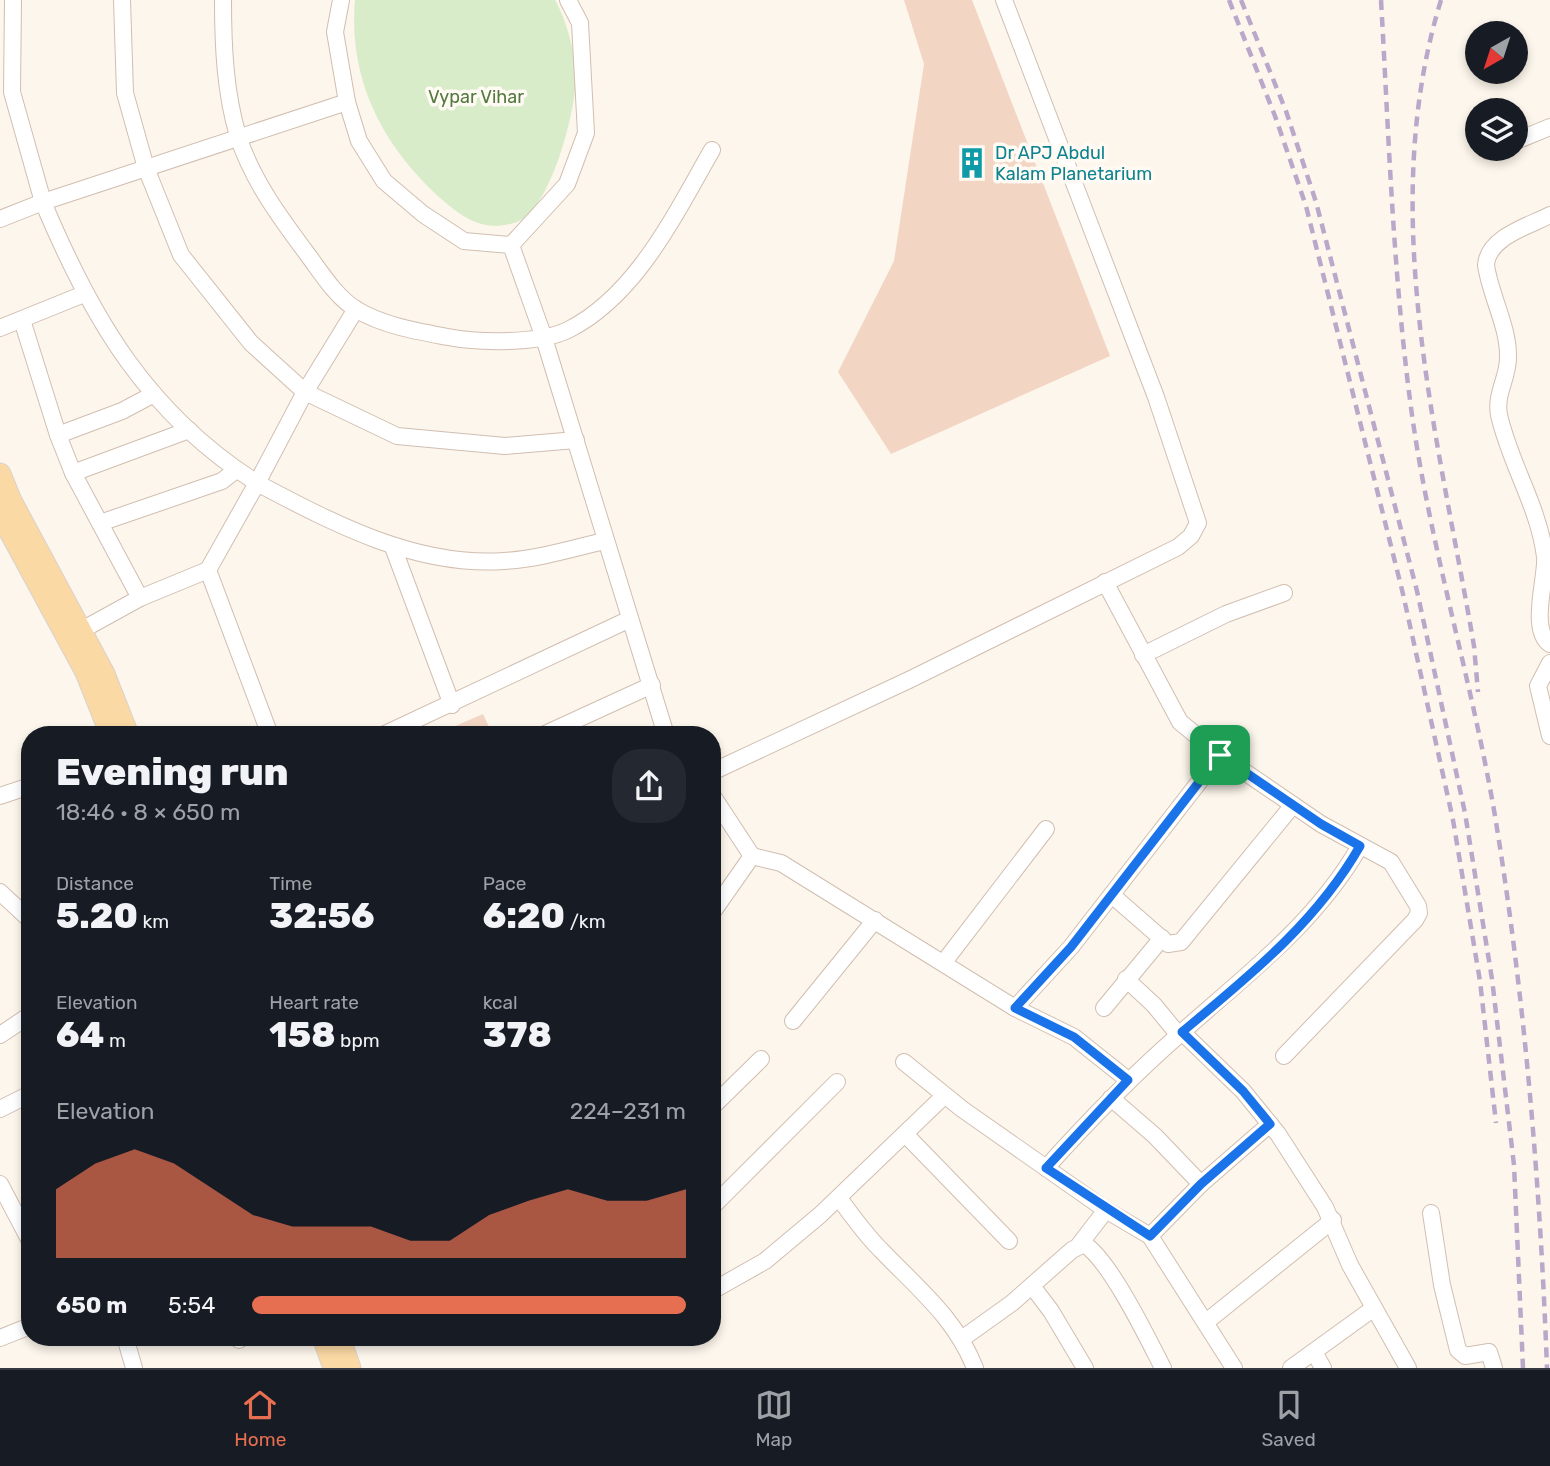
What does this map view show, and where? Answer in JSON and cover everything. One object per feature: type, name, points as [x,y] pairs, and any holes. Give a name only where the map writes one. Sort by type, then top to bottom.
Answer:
[{"type":"main road","points":[[0,474],[11,501],[104,674],[124,726]]},
{"type":"main road","points":[[0,513],[86,672],[107,726]]},
{"type":"main road","points":[[326,1346],[334,1368]]},
{"type":"main road","points":[[342,1346],[350,1368]]},
{"type":"street","points":[[13,0],[12,92],[24,145],[43,202],[85,294],[111,341],[154,394],[189,430],[236,470],[257,483],[330,521],[393,547],[467,560],[503,561],[543,556],[604,541]]},
{"type":"street","points":[[122,0],[125,93],[146,168],[181,255],[251,343],[305,392],[397,436],[505,446],[576,440]]},
{"type":"street","points":[[223,0],[223,60],[239,137],[273,208],[334,290],[356,309],[393,327],[467,341],[544,338],[567,330],[587,318],[622,287],[657,243],[712,150]]},
{"type":"street","points":[[341,0],[335,32],[347,102],[359,141],[384,181],[422,214],[464,241],[511,245]]},
{"type":"street","points":[[511,245],[567,184],[586,133],[580,23],[568,0]]},
{"type":"street","points":[[721,768],[911,680],[1178,547],[1191,536],[1198,523],[1156,397],[1004,0]]},
{"type":"street","points":[[0,219],[43,202],[347,102]]},
{"type":"street","points":[[1528,136],[1550,127]]},
{"type":"street","points":[[1550,215],[1499,242],[1486,255],[1486,265],[1508,358],[1499,391],[1499,414],[1513,465],[1534,510],[1539,528],[1545,567],[1540,604],[1545,640],[1550,644]]},
{"type":"street","points":[[511,245],[544,338],[604,541],[663,726]]},
{"type":"street","points":[[0,328],[85,294]]},
{"type":"street","points":[[80,631],[140,598],[208,570],[305,392],[356,309]]},
{"type":"street","points":[[22,320],[58,435],[73,473],[140,598]]},
{"type":"street","points":[[58,435],[122,411],[154,394]]},
{"type":"street","points":[[73,473],[189,430]]},
{"type":"street","points":[[100,523],[222,481],[236,470]]},
{"type":"street","points":[[393,547],[453,705]]},
{"type":"street","points":[[208,570],[267,726]]},
{"type":"street","points":[[1105,582],[1180,722],[1220,755],[1293,805],[1391,862],[1414,896],[1419,913],[1284,1056]]},
{"type":"street","points":[[1143,655],[1226,614],[1284,593]]},
{"type":"street","points":[[404,726],[630,619]]},
{"type":"street","points":[[1550,663],[1538,686],[1550,736]]},
{"type":"street","points":[[563,726],[652,685]]},
{"type":"street","points":[[1015,1008],[1113,896],[1220,755]]},
{"type":"street","points":[[0,796],[21,789]]},
{"type":"street","points":[[1113,896],[1168,944],[1181,942],[1293,805]]},
{"type":"street","points":[[721,809],[752,856],[781,863],[944,961],[1015,1008],[1074,1037],[1128,1080]]},
{"type":"street","points":[[944,961],[1046,829]]},
{"type":"street","points":[[1046,1168],[1128,1080],[1298,930],[1325,900],[1360,846]]},
{"type":"street","points":[[721,900],[752,856]]},
{"type":"street","points":[[0,892],[21,912]]},
{"type":"street","points":[[793,1021],[876,920]]},
{"type":"street","points":[[1104,1008],[1162,938]]},
{"type":"street","points":[[1126,979],[1177,1033],[1182,1032],[1243,1091],[1270,1124],[1333,1220],[1350,1265],[1408,1368]]},
{"type":"street","points":[[0,1035],[21,1021]]},
{"type":"street","points":[[721,1098],[761,1059]]},
{"type":"street","points":[[904,1062],[944,1096],[1106,1210],[1150,1236],[1234,1368]]},
{"type":"street","points":[[721,1198],[837,1082]]},
{"type":"street","points":[[721,1286],[765,1261],[839,1198],[944,1096]]},
{"type":"street","points":[[0,1109],[21,1098]]},
{"type":"street","points":[[1111,1098],[1155,1136],[1201,1184]]},
{"type":"street","points":[[1150,1236],[1201,1184],[1270,1124]]},
{"type":"street","points":[[906,1135],[1009,1241]]},
{"type":"street","points":[[0,1184],[21,1224]]},
{"type":"street","points":[[839,1198],[881,1250],[948,1318],[962,1338],[975,1368]]},
{"type":"street","points":[[962,1338],[1032,1286],[1079,1245],[1106,1210]]},
{"type":"street","points":[[1431,1213],[1442,1285],[1458,1350],[1465,1356],[1489,1352],[1494,1368]]},
{"type":"street","points":[[1206,1322],[1333,1220]]},
{"type":"street","points":[[1079,1245],[1089,1247],[1097,1257],[1133,1311],[1163,1368]]},
{"type":"street","points":[[1032,1286],[1051,1311],[1085,1368]]},
{"type":"street","points":[[1292,1368],[1374,1308]]},
{"type":"street","points":[[2,1333],[21,1328]]},
{"type":"street","points":[[128,1346],[134,1368]]},
{"type":"street","points":[[1314,1352],[1323,1368]]},
{"type":"green space","name":"Vypar Vihar","points":[[355,0],[555,0],[571,44],[576,71],[575,87],[560,156],[540,200],[527,215],[514,223],[492,226],[465,217],[439,197],[401,155],[373,109],[363,83],[354,29]]},
{"type":"building","name":"Dr APJ Abdul Kalam Planetarium","points":[[904,0],[972,0],[1110,356],[891,454],[838,372],[894,261],[924,64]]},
{"type":"building","points":[[483,714],[489,726],[455,726]]},
{"type":"railway","points":[[1229,0],[1275,116],[1306,206],[1403,594],[1453,820],[1480,981],[1496,1123]]},
{"type":"railway","points":[[1241,0],[1286,111],[1316,202],[1417,591],[1465,813],[1492,979],[1514,1165],[1523,1368]]},
{"type":"railway","points":[[1381,0],[1392,208],[1412,415],[1430,516],[1486,766],[1506,885],[1530,1091],[1547,1368]]},
{"type":"railway","points":[[1441,0],[1422,80],[1414,160],[1413,241],[1431,405],[1474,646],[1478,692]]},
{"type":"place","name":"Dr APJ Abdul Kalam Planetarium","points":[[972,163]]},
{"type":"route","points":[[1220,755],[1321,824],[1360,846],[1345,873],[1298,930],[1182,1032],[1243,1091],[1270,1124],[1201,1184],[1150,1236],[1106,1210],[1046,1168],[1128,1080],[1074,1037],[1015,1008],[1071,947],[1172,822],[1220,755]]}]
